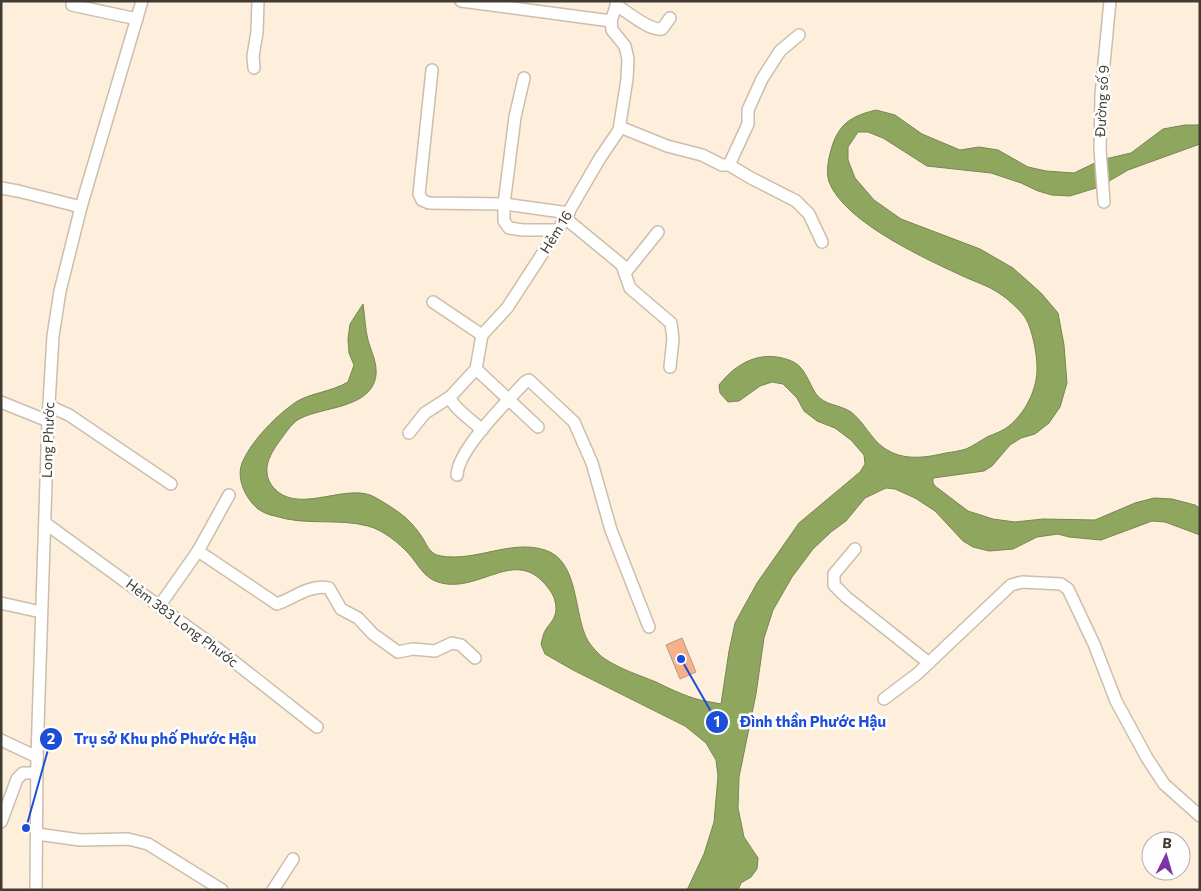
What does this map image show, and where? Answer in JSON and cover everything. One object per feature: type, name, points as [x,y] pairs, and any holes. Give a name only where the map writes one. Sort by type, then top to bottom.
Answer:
[{"type":"street","name":"Long Phước","points":[[36,890],[41,612],[53,336],[60,291],[81,207],[142,1]]},
{"type":"street","points":[[254,68],[253,56],[257,32],[258,1]]},
{"type":"street","points":[[460,1],[611,21],[617,3],[644,24],[658,30],[662,29],[670,18]]},
{"type":"street","name":"Đường số 9","points":[[1103,197],[1100,148],[1101,95],[1110,1]]},
{"type":"street","points":[[72,5],[137,19]]},
{"type":"street","name":"Hẻm 16","points":[[482,335],[506,308],[558,230],[620,127],[628,59],[625,46],[612,30],[611,21]]},
{"type":"street","points":[[728,165],[748,124],[748,110],[762,79],[780,51],[799,35]]},
{"type":"street","points":[[432,70],[419,194],[422,200],[429,203],[504,204],[567,215],[622,265],[630,288],[670,323],[673,339],[670,367]]},
{"type":"street","points":[[524,78],[516,117],[504,204],[504,221],[509,228],[558,230]]},
{"type":"street","points":[[620,127],[668,146],[702,155],[728,165],[796,201],[808,214],[822,242]]},
{"type":"street","points":[[1,188],[81,207]]},
{"type":"street","points":[[625,273],[658,232]]},
{"type":"street","points":[[409,433],[425,413],[450,397],[476,369],[482,335],[432,302]]},
{"type":"street","points":[[476,369],[538,428]]},
{"type":"street","points":[[457,475],[457,467],[463,455],[482,430],[525,382],[529,380],[574,422],[592,464],[612,530],[649,628]]},
{"type":"street","points":[[450,397],[455,406],[482,430]]},
{"type":"street","points":[[1,402],[48,421]]},
{"type":"street","points":[[49,406],[68,415],[171,484]]},
{"type":"street","points":[[160,606],[198,551],[229,495]]},
{"type":"street","name":"Hẻm 383 Long Phước","points":[[45,523],[160,606],[317,727]]},
{"type":"street","points":[[855,549],[834,574],[834,585],[846,597],[929,662]]},
{"type":"street","points":[[198,551],[277,604],[307,590],[321,586],[328,588],[341,609],[358,618],[373,634],[398,652],[413,649],[435,651],[452,643],[462,645],[476,658]]},
{"type":"street","points":[[884,698],[917,674],[1011,585],[1022,582],[1061,584],[1068,589],[1094,644],[1116,702],[1147,758],[1164,784],[1200,816]]},
{"type":"street","points":[[1,603],[41,612]]},
{"type":"street","points":[[1,740],[37,757]]},
{"type":"street","points":[[1,822],[17,779],[24,773],[37,772]]},
{"type":"street","points":[[37,834],[80,840],[128,839],[148,844],[222,890]]},
{"type":"street","points":[[273,890],[293,859]]},
{"type":"shaded area","points":[[876,110],[895,115],[922,134],[960,150],[979,147],[998,150],[1028,167],[1046,171],[1074,173],[1101,160],[1131,153],[1163,129],[1185,125],[1200,125],[1200,144],[1128,170],[1099,187],[1070,196],[1052,195],[1038,191],[991,173],[927,166],[883,138],[868,132],[858,132],[848,147],[848,160],[855,178],[874,200],[901,219],[980,249],[1013,268],[1041,293],[1058,313],[1064,345],[1067,383],[1060,407],[1049,423],[1035,434],[1021,438],[1010,445],[992,466],[984,471],[933,478],[935,486],[968,511],[993,519],[1015,522],[1043,519],[1095,520],[1135,503],[1154,498],[1172,499],[1200,508],[1200,535],[1165,522],[1152,521],[1101,540],[1058,534],[1037,537],[1013,549],[989,551],[973,547],[963,541],[935,511],[915,498],[895,489],[886,488],[865,498],[846,521],[813,549],[792,577],[773,610],[764,638],[756,694],[739,777],[738,808],[744,837],[758,858],[757,869],[751,877],[741,883],[738,890],[687,890],[704,854],[714,822],[718,776],[716,760],[706,743],[685,726],[545,654],[541,644],[544,633],[556,610],[553,595],[544,583],[532,573],[520,570],[507,571],[467,583],[452,584],[438,582],[425,574],[396,541],[374,528],[345,522],[298,521],[270,515],[258,509],[245,493],[240,474],[241,467],[252,445],[273,421],[289,407],[308,396],[348,382],[354,365],[349,353],[350,324],[363,304],[367,336],[376,366],[374,383],[368,392],[360,398],[338,407],[305,416],[293,424],[276,446],[268,462],[268,476],[273,487],[283,495],[294,499],[319,498],[346,493],[370,495],[404,516],[418,531],[430,551],[441,556],[467,556],[519,547],[545,550],[556,556],[564,565],[574,590],[583,630],[588,641],[600,655],[623,669],[684,695],[721,704],[735,623],[757,583],[799,523],[860,472],[865,464],[864,455],[851,440],[835,428],[817,421],[804,411],[797,398],[783,384],[772,382],[760,386],[739,401],[728,402],[720,393],[719,385],[726,377],[742,364],[759,357],[779,357],[794,362],[806,374],[820,398],[851,412],[884,448],[906,457],[930,456],[959,451],[974,445],[1009,426],[1026,407],[1033,391],[1037,374],[1037,361],[1032,335],[1022,313],[1006,298],[995,291],[910,251],[869,226],[838,197],[829,182],[828,162],[837,134],[853,118]]},
{"type":"building","points":[[682,638],[696,672],[680,679],[666,645]]},
{"type":"place","name":"Đình thần Phước Hậu","points":[[681,659]]},
{"type":"place","name":"Trụ sở Khu phố Phước Hậu","points":[[26,828]]}]
